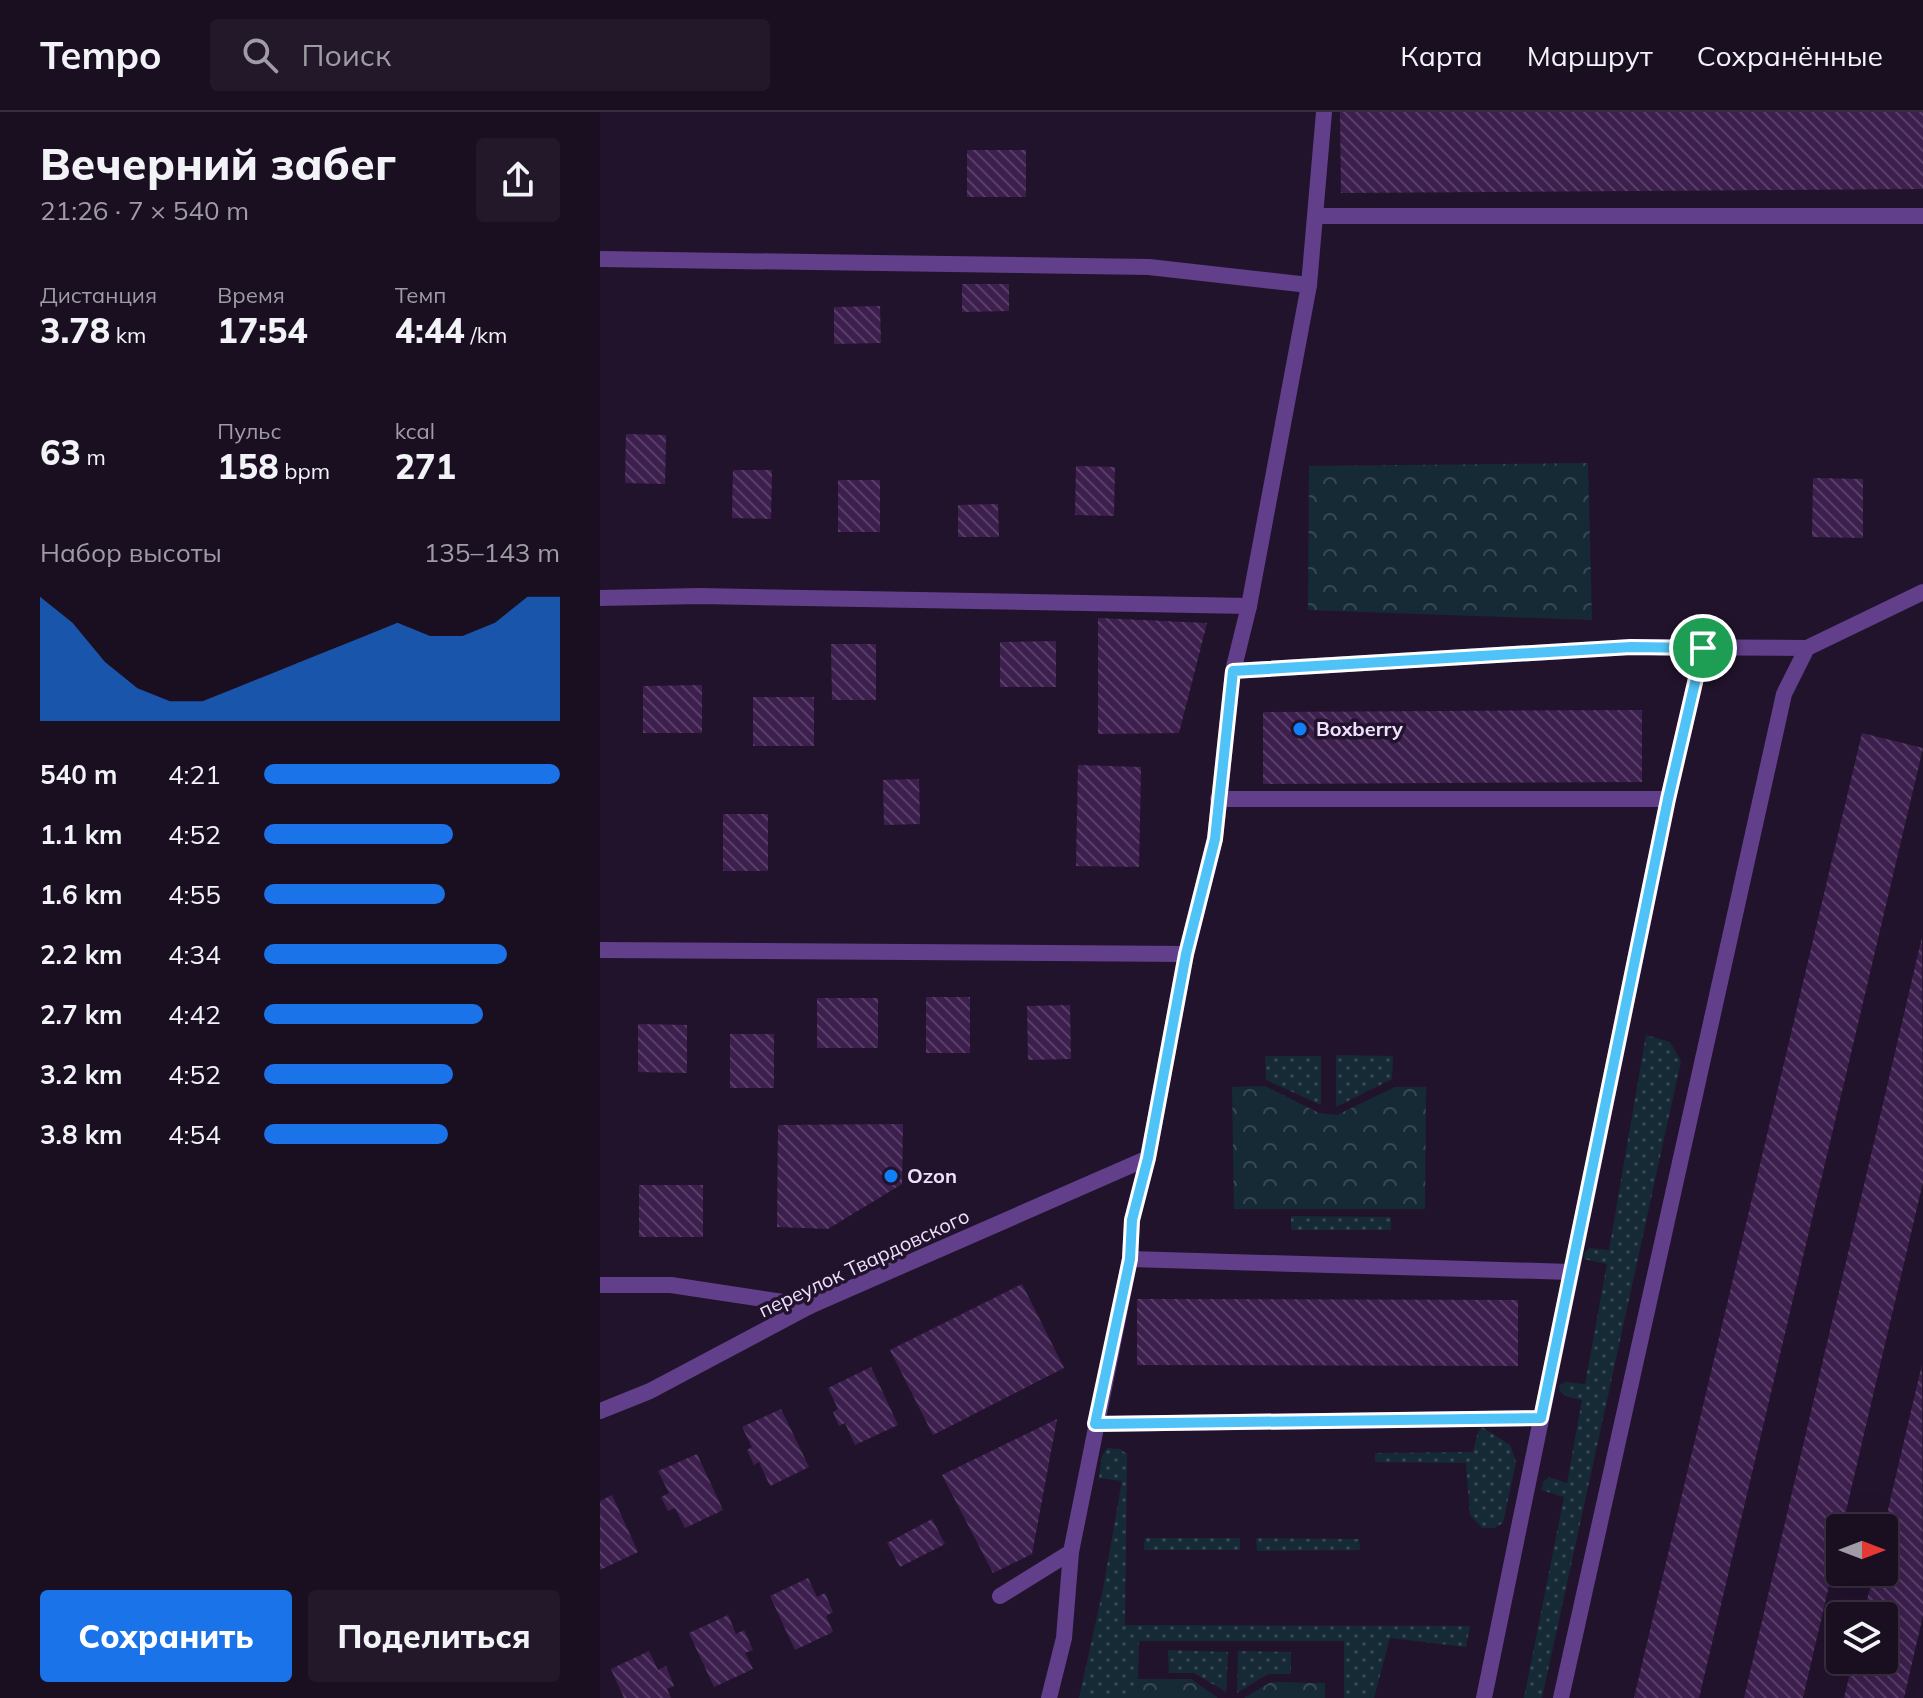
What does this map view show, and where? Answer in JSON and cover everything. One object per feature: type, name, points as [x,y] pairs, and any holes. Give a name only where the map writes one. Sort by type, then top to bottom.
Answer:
[{"type":"street","points":[[1049,1698],[1064,1638],[1071,1552],[1130,1259],[1132,1220],[1148,1158],[1186,954],[1215,839],[1233,671],[1249,606],[1309,285],[1324,112]]},
{"type":"street","points":[[1317,216],[1923,216]]},
{"type":"street","points":[[600,259],[1149,267],[1309,285]]},
{"type":"street","points":[[1233,671],[1631,647],[1807,648],[1923,592]]},
{"type":"street","points":[[600,598],[700,596],[1249,606]]},
{"type":"street","points":[[1484,1698],[1668,799],[1703,648]]},
{"type":"street","points":[[1561,1698],[1784,694],[1807,648]]},
{"type":"street","points":[[1218,799],[1668,799]]},
{"type":"street","points":[[600,950],[1186,954]]},
{"type":"street","name":"переулок Твардовского","points":[[600,1411],[650,1391],[810,1306],[1148,1158]]},
{"type":"street","points":[[1130,1259],[1571,1272]]},
{"type":"street","points":[[600,1285],[671,1285],[810,1306]]},
{"type":"street","points":[[1095,1424],[1541,1418]]},
{"type":"street","points":[[1000,1596],[1071,1552]]},
{"type":"green space","points":[[1588,463],[1592,620],[1308,610],[1309,466]]},
{"type":"green space","points":[[1646,1035],[1670,1042],[1681,1061],[1542,1698],[1524,1698],[1564,1497],[1541,1490],[1543,1482],[1549,1477],[1567,1483],[1582,1400],[1560,1392],[1559,1385],[1566,1382],[1585,1384],[1607,1264],[1584,1259],[1585,1252],[1590,1248],[1609,1250]]},
{"type":"green space","points":[[1336,1055],[1393,1056],[1392,1079],[1336,1107]]},
{"type":"green space","points":[[1265,1056],[1321,1056],[1321,1105],[1266,1080]]},
{"type":"green space","points":[[1265,1086],[1319,1113],[1337,1115],[1395,1087],[1426,1087],[1425,1209],[1234,1209],[1232,1087]]},
{"type":"green space","points":[[1291,1216],[1391,1217],[1391,1230],[1291,1230]]},
{"type":"green space","points":[[1482,1427],[1510,1445],[1516,1462],[1503,1523],[1494,1528],[1482,1528],[1470,1515],[1466,1463],[1375,1462],[1375,1453],[1473,1452]]},
{"type":"green space","points":[[1107,1448],[1120,1449],[1127,1454],[1125,1625],[1470,1626],[1466,1647],[1390,1638],[1374,1698],[1344,1698],[1344,1641],[1139,1641],[1137,1698],[1079,1698],[1122,1481],[1099,1478],[1102,1456]]},
{"type":"green space","points":[[1145,1538],[1240,1538],[1240,1550],[1144,1550]]},
{"type":"green space","points":[[1256,1538],[1359,1539],[1360,1550],[1257,1551]]},
{"type":"green space","points":[[1168,1650],[1228,1652],[1226,1692],[1194,1673],[1169,1673]]},
{"type":"green space","points":[[1238,1651],[1291,1652],[1291,1674],[1268,1674],[1237,1693]]},
{"type":"green space","points":[[1134,1679],[1191,1679],[1218,1698],[1134,1698]]},
{"type":"green space","points":[[1271,1682],[1325,1683],[1325,1698],[1244,1698]]},
{"type":"building","points":[[1340,112],[1923,112],[1923,189],[1341,193]]},
{"type":"building","points":[[967,150],[1026,150],[1026,197],[967,197]]},
{"type":"building","points":[[962,284],[1009,284],[1009,311],[962,312]]},
{"type":"building","points":[[880,306],[881,343],[834,344],[834,307]]},
{"type":"building","points":[[626,434],[666,435],[665,484],[625,483]]},
{"type":"building","points":[[1076,466],[1115,467],[1114,516],[1075,515]]},
{"type":"building","points":[[733,470],[772,470],[771,519],[732,518]]},
{"type":"building","points":[[1813,478],[1863,479],[1863,538],[1812,537]]},
{"type":"building","points":[[838,480],[880,480],[880,532],[838,532]]},
{"type":"building","points":[[998,504],[999,537],[958,537],[958,505]]},
{"type":"building","points":[[1098,618],[1207,623],[1179,733],[1098,734]]},
{"type":"building","points":[[1056,641],[1056,687],[1000,687],[1000,642]]},
{"type":"building","points":[[831,644],[876,644],[876,700],[832,700]]},
{"type":"building","points":[[702,685],[702,733],[643,733],[643,686]]},
{"type":"building","points":[[753,697],[814,697],[814,746],[753,746]]},
{"type":"building","points":[[1642,710],[1642,782],[1263,784],[1263,712]]},
{"type":"building","points":[[1862,733],[1923,748],[1699,1698],[1634,1698]]},
{"type":"building","points":[[1078,765],[1141,767],[1139,867],[1076,866]]},
{"type":"building","points":[[919,779],[920,824],[884,825],[883,780]]},
{"type":"building","points":[[723,814],[768,814],[768,871],[723,871]]},
{"type":"building","points":[[1922,937],[1923,1182],[1845,1514],[1826,1514],[1826,1586],[1829,1586],[1803,1698],[1744,1698]]},
{"type":"building","points":[[926,997],[970,997],[970,1053],[926,1053]]},
{"type":"building","points":[[817,998],[878,998],[878,1048],[817,1048]]},
{"type":"building","points":[[1070,1005],[1071,1059],[1028,1060],[1027,1006]]},
{"type":"building","points":[[638,1024],[687,1025],[687,1073],[638,1072]]},
{"type":"building","points":[[730,1034],[774,1034],[774,1088],[730,1088]]},
{"type":"building","points":[[903,1124],[902,1184],[828,1229],[777,1227],[778,1125]]},
{"type":"building","points":[[639,1185],[703,1185],[703,1237],[639,1237]]},
{"type":"building","points":[[1022,1284],[1064,1368],[933,1435],[890,1350]]},
{"type":"building","points":[[1137,1299],[1518,1300],[1518,1366],[1137,1365]]},
{"type":"building","points":[[1922,1364],[1923,1615],[1904,1698],[1844,1698],[1850,1674],[1898,1674],[1898,1602],[1866,1602],[1870,1586],[1898,1586],[1898,1514],[1887,1514]]},
{"type":"building","points":[[871,1367],[898,1425],[855,1445],[845,1423],[839,1426],[833,1412],[838,1409],[828,1388]]},
{"type":"building","points":[[781,1409],[809,1467],[770,1486],[759,1462],[754,1465],[747,1450],[752,1447],[742,1427]]},
{"type":"building","points":[[1057,1419],[1032,1554],[993,1573],[942,1475]]},
{"type":"building","points":[[697,1454],[723,1510],[685,1528],[675,1508],[668,1511],[661,1497],[669,1493],[658,1471]]},
{"type":"building","points":[[612,1495],[638,1552],[600,1570],[600,1501]]},
{"type":"building","points":[[932,1519],[945,1544],[900,1567],[887,1543]]},
{"type":"building","points":[[808,1578],[817,1597],[825,1593],[833,1612],[826,1616],[833,1632],[795,1650],[770,1596]]},
{"type":"building","points":[[728,1615],[736,1634],[744,1630],[753,1650],[745,1653],[753,1669],[714,1687],[689,1633]]},
{"type":"building","points":[[649,1651],[658,1670],[666,1666],[674,1686],[667,1689],[671,1698],[624,1698],[611,1669]]},
{"type":"place","name":"Boxberry","points":[[1300,729]]},
{"type":"place","name":"Ozon","points":[[891,1176]]},
{"type":"route","points":[[1631,647],[1703,648],[1668,799],[1541,1418],[1095,1424],[1130,1259],[1132,1220],[1148,1158],[1186,954],[1215,839],[1233,671],[1631,647]]}]
